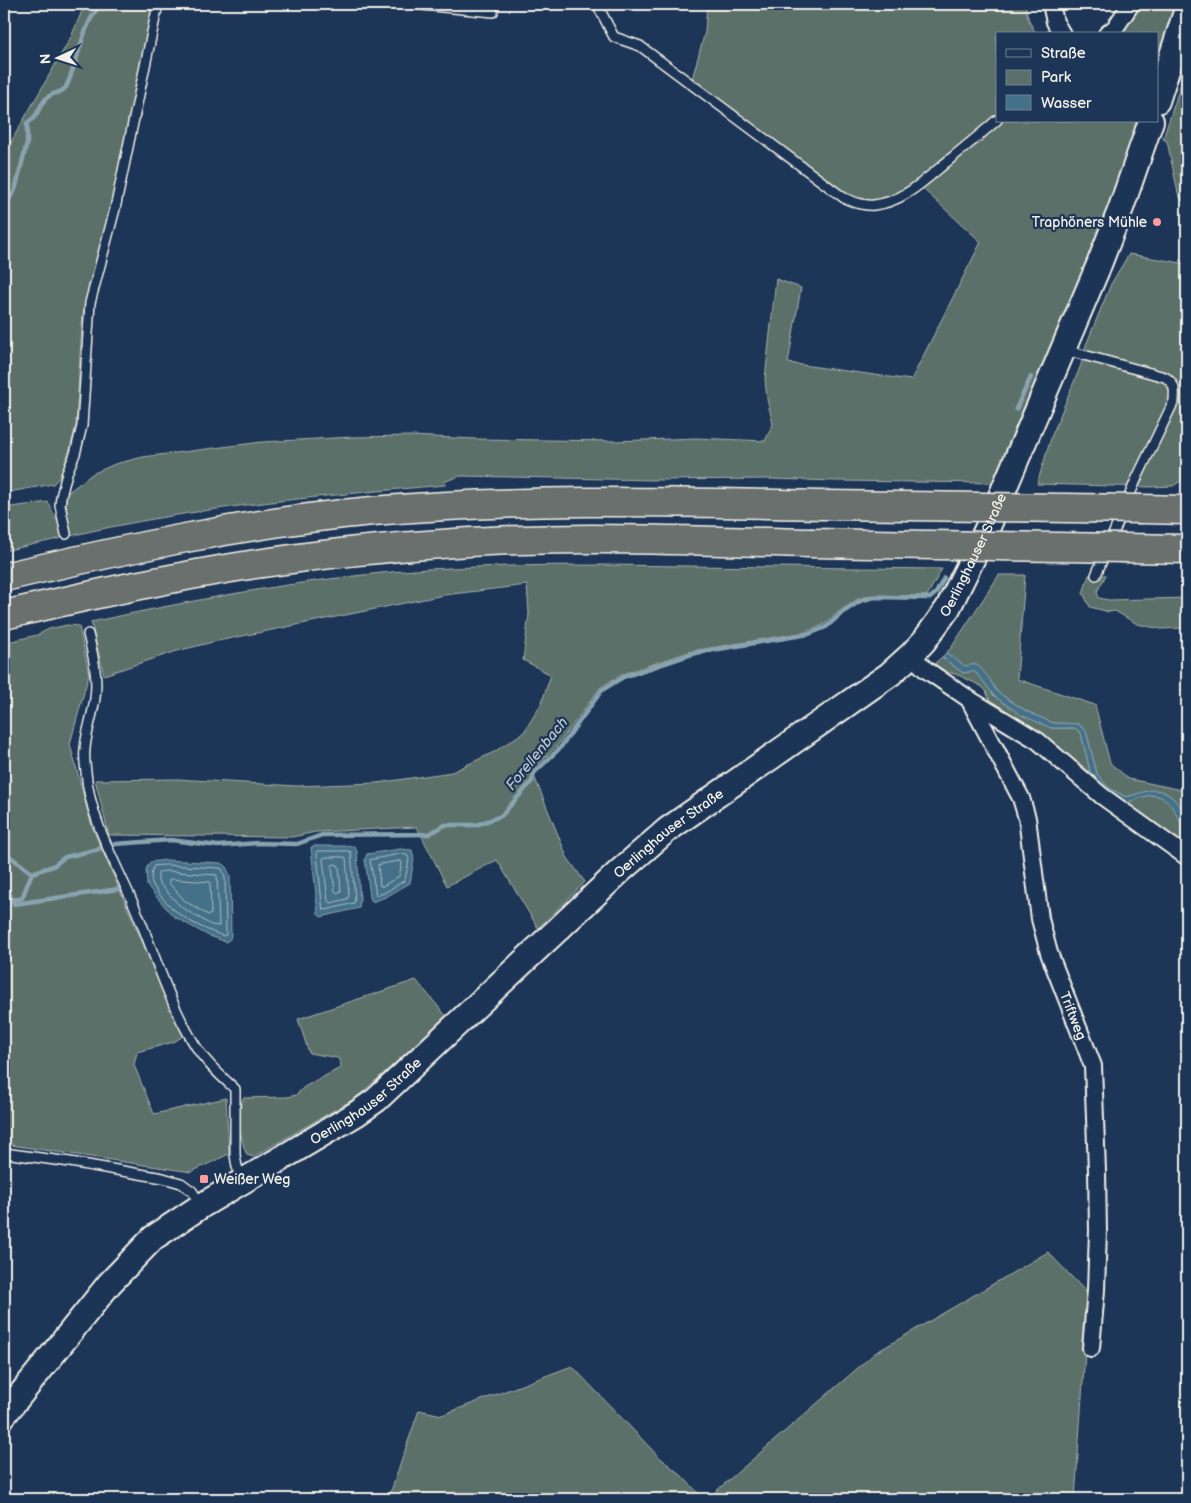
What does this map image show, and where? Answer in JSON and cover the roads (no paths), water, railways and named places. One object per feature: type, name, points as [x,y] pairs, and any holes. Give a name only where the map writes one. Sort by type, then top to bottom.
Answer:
[{"type":"highway","points":[[4,576],[100,555],[253,526],[371,511],[512,503],[634,502],[1187,510]]},
{"type":"highway","points":[[4,615],[178,577],[256,564],[364,551],[456,543],[581,539],[1187,549]]},
{"type":"main road","points":[[1158,98],[1187,9]]},
{"type":"main road","name":"Oerlinghauser Straße","points":[[4,1415],[109,1284],[153,1238],[201,1206],[356,1114],[376,1100],[620,871],[667,830],[856,699],[911,656],[948,608],[987,529],[1121,208],[1151,122]]},
{"type":"street","points":[[1051,4],[1055,22],[1061,32]]},
{"type":"street","points":[[1110,32],[1115,28],[1131,4]]},
{"type":"street","name":"Triftweg","points":[[911,656],[925,669],[969,699],[1038,741],[1102,796],[1187,857]]},
{"type":"street","name":"Triftweg","points":[[969,699],[1021,798],[1027,818],[1040,919],[1047,944],[1092,1066],[1098,1231],[1096,1290],[1091,1348]]},
{"type":"lane","points":[[66,534],[60,505],[67,473],[75,454],[82,426],[90,303],[115,209],[158,4]]},
{"type":"lane","points":[[412,4],[493,12]]},
{"type":"lane","points":[[602,4],[600,10],[614,38],[640,46],[844,198],[858,204],[873,205],[888,202],[902,196],[920,184],[996,121]]},
{"type":"lane","points":[[1063,349],[1164,377],[1171,381],[1175,388],[1174,400],[1136,480],[1096,576]]},
{"type":"lane","points":[[88,634],[96,677],[95,698],[85,748],[86,774],[90,797],[97,821],[136,909],[174,1004],[195,1046],[211,1066],[235,1089],[237,1167],[244,1180]]},
{"type":"lane","points":[[4,1153],[70,1162],[172,1180],[192,1190],[201,1206]]},
{"type":"water","points":[[946,653],[965,666],[977,664],[989,678],[997,692],[1026,711],[1053,723],[1078,724],[1086,731],[1097,774],[1109,788],[1126,797],[1153,790],[1165,793],[1176,801],[1184,812],[1187,823],[1181,823],[1167,801],[1158,796],[1147,796],[1125,803],[1105,793],[1091,775],[1081,733],[1075,728],[1051,728],[1021,715],[994,696],[974,671],[963,673],[942,657]]},
{"type":"water","points":[[354,846],[357,851],[359,908],[321,917],[318,914],[311,847]]},
{"type":"water","points":[[400,849],[412,850],[414,859],[410,883],[386,897],[372,902],[365,859],[367,854]]},
{"type":"water","points":[[166,860],[221,863],[225,865],[230,875],[230,939],[226,942],[207,935],[173,916],[147,886],[146,869],[150,862]]},
{"type":"waterway","points":[[4,207],[15,190],[27,143],[27,123],[35,116],[47,98],[66,87],[87,26],[101,4]]},
{"type":"waterway","name":"Forellenbach","points":[[1187,141],[1187,154]]},
{"type":"waterway","name":"Forellenbach","points":[[1016,409],[1031,377]]},
{"type":"waterway","name":"Forellenbach","points":[[115,844],[171,840],[218,846],[258,843],[297,844],[322,835],[429,834],[445,825],[476,825],[501,816],[532,781],[534,773],[560,748],[602,690],[623,677],[695,653],[809,634],[826,627],[843,612],[860,601],[874,597],[930,598],[936,593],[944,578]]},
{"type":"waterway","points":[[1001,742],[1019,778]]},
{"type":"waterway","name":"Forellenbach","points":[[4,892],[7,889],[13,900],[22,898],[32,873],[53,866],[65,857],[99,849]]},
{"type":"waterway","points":[[4,850],[32,873]]},
{"type":"waterway","points":[[13,900],[14,904],[119,889]]},
{"type":"waterway","points":[[1046,904],[1049,924]]},
{"type":"place","name":"Traphöners Mühle","points":[[1157,222]]},
{"type":"place","name":"Weißer Weg","points":[[204,1179]]}]
